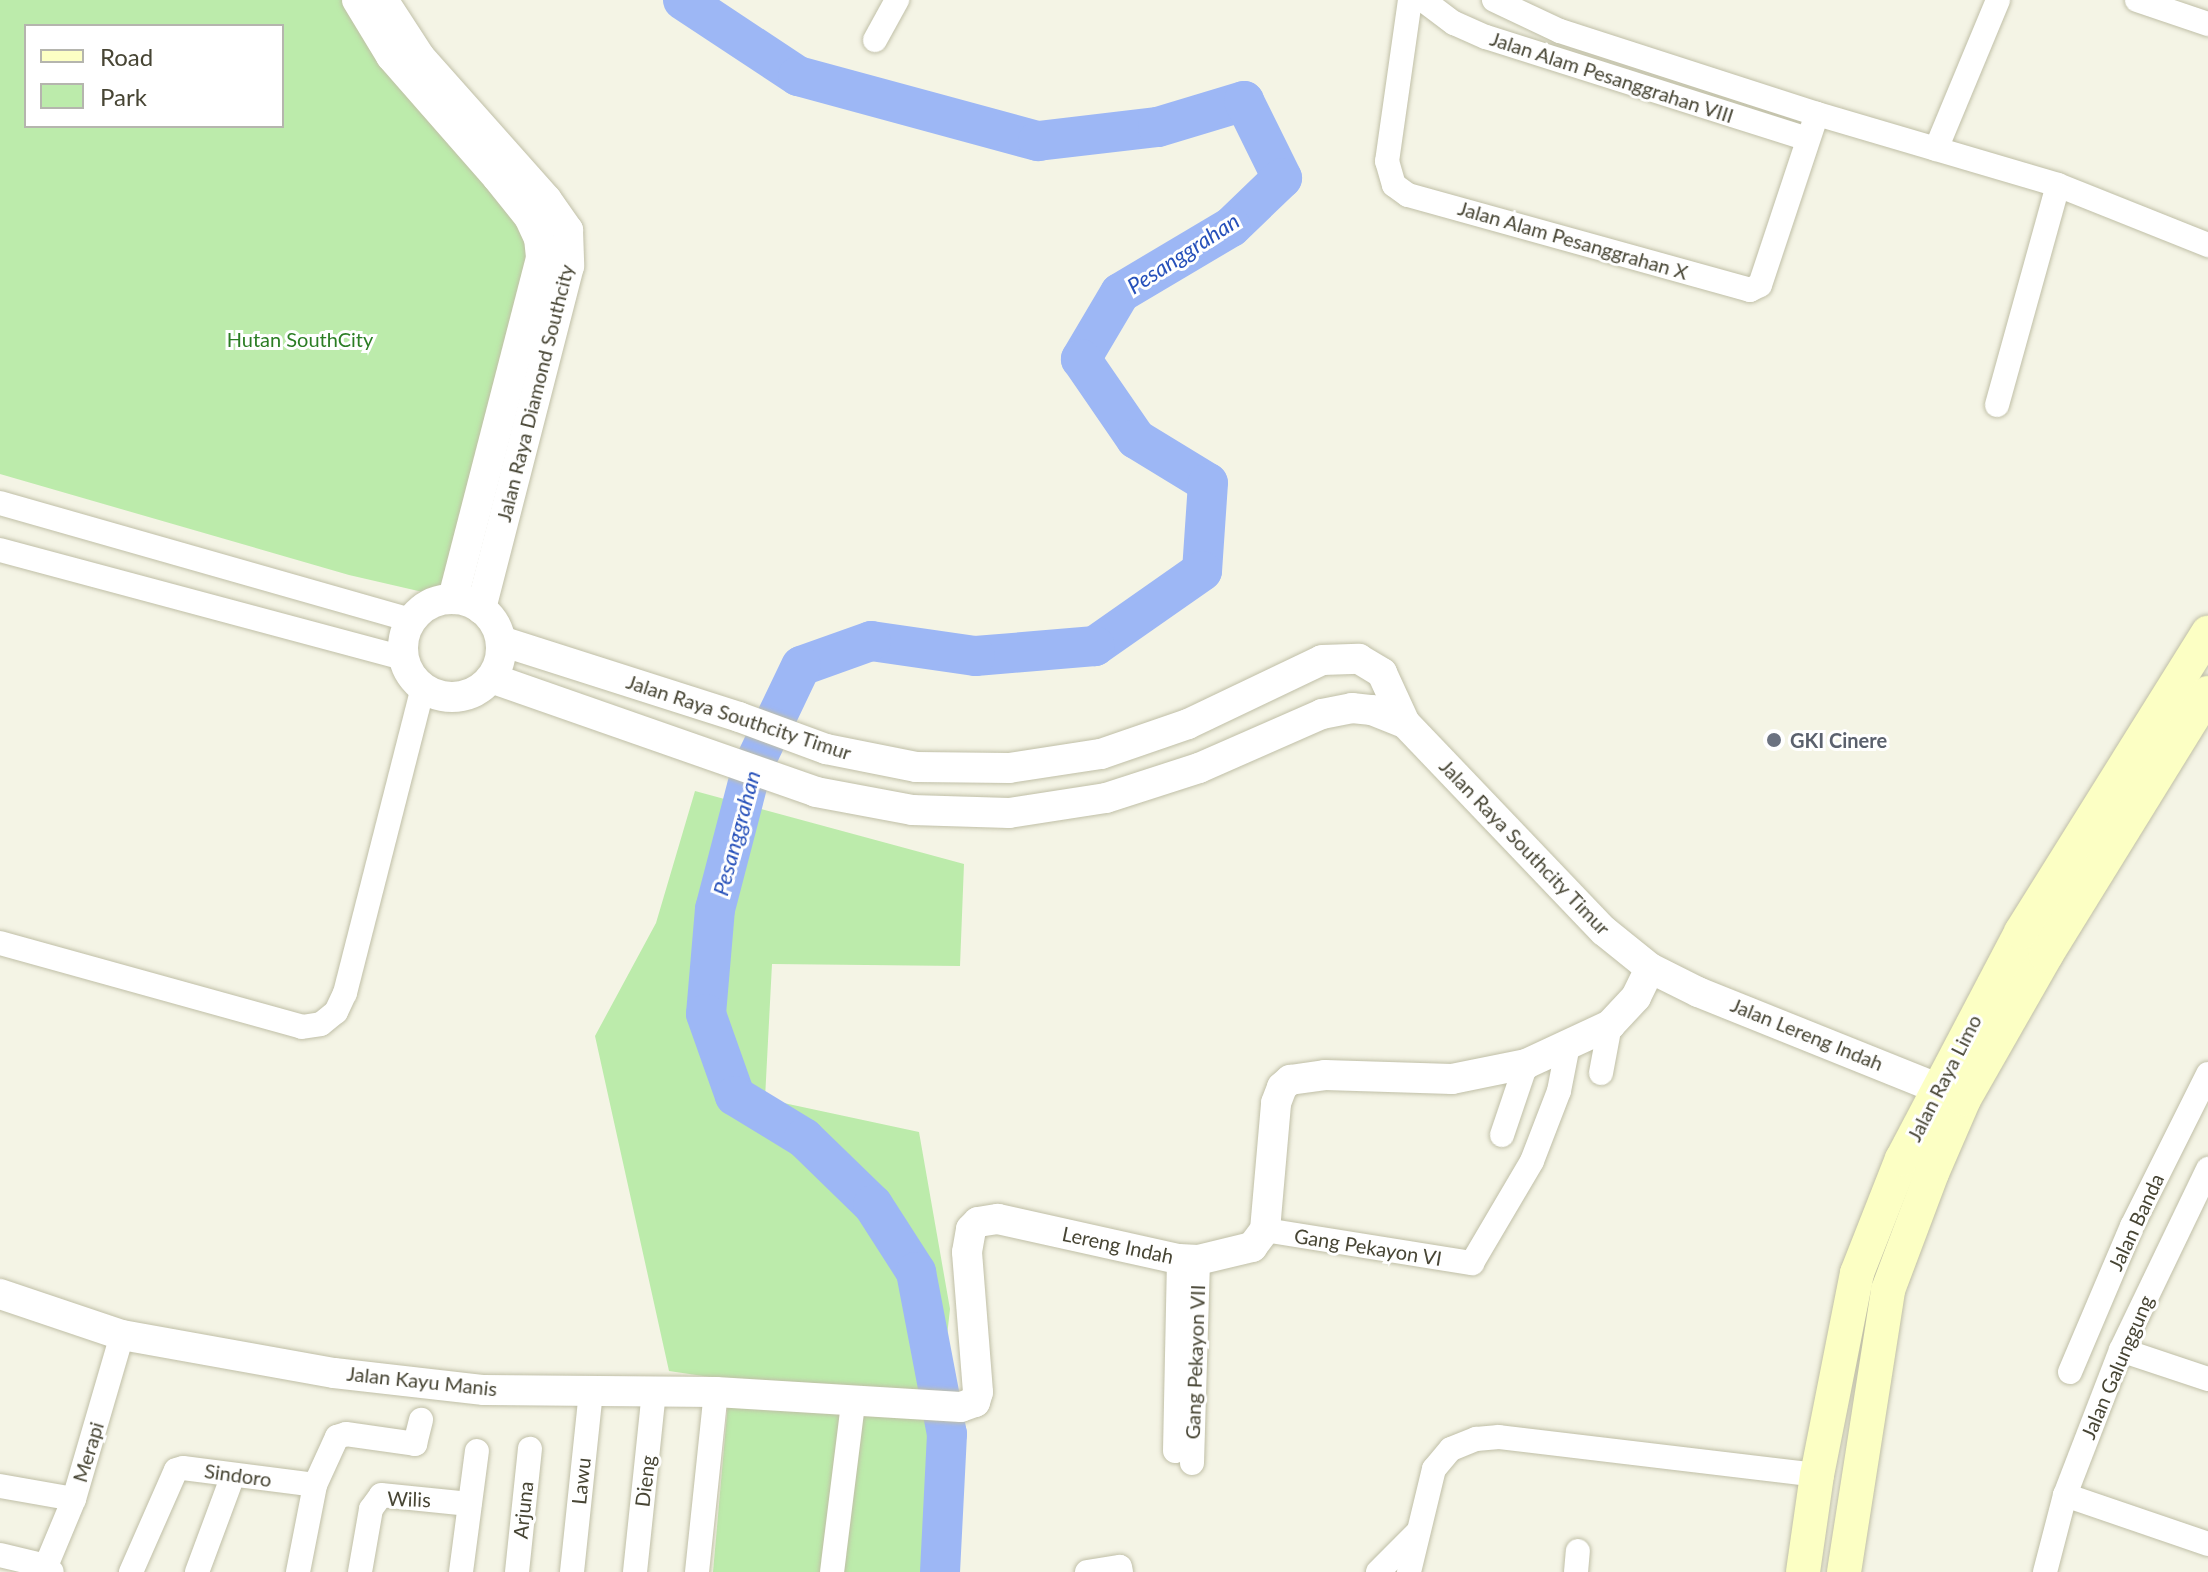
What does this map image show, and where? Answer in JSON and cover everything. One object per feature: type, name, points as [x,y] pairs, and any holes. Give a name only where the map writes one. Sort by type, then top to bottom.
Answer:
[{"type":"main road","name":"Jalan Raya Limo","points":[[1844,1572],[1888,1290],[1951,1093],[2021,932],[2208,633]]},
{"type":"main road","name":"Jalan Raya Limo","points":[[1803,1572],[1817,1475],[1857,1273],[1902,1159],[2046,955],[2208,693]]},
{"type":"street","name":"Jalan Raya Diamond Southcity","points":[[357,0],[391,56],[497,177],[529,217],[539,238],[541,258],[467,604]]},
{"type":"street","name":"Jalan Raya Diamond Southcity","points":[[383,0],[420,57],[547,200],[568,230],[569,266],[467,604]]},
{"type":"street","points":[[875,40],[897,0]]},
{"type":"street","name":"Jalan Alam Pesanggrahan X","points":[[1410,0],[1387,161],[1394,185],[1408,195],[1750,290],[1760,285],[1817,114]]},
{"type":"street","name":"Jalan Alam Pesanggrahan VIII","points":[[1423,0],[1454,23],[1486,37],[1807,139]]},
{"type":"street","name":"Jalan Alam Pesanggrahan VIII","points":[[1494,0],[1560,31],[1817,114],[2058,185],[2208,245]]},
{"type":"street","points":[[1936,149],[1998,0]]},
{"type":"street","points":[[2137,0],[2208,24]]},
{"type":"street","points":[[1997,405],[2058,185]]},
{"type":"street","points":[[0,503],[411,620]]},
{"type":"street","points":[[0,550],[403,658]]},
{"type":"street","points":[[437,601],[467,604],[491,618],[501,641],[498,667],[477,690],[459,697],[440,696],[423,688],[410,675],[403,658],[403,638],[411,620],[437,601]]},
{"type":"street","name":"Jalan Raya Southcity Timur","points":[[501,641],[739,717],[826,749],[916,767],[1009,768],[1101,754],[1188,724],[1322,660],[1359,659],[1382,673],[1405,723],[1604,931],[1650,968]]},
{"type":"street","name":"Jalan Raya Southcity Timur","points":[[491,678],[816,792],[912,810],[1009,813],[1106,798],[1199,768],[1322,714],[1361,707],[1405,723]]},
{"type":"street","points":[[0,943],[302,1027],[321,1024],[336,1012],[345,993],[423,688]]},
{"type":"street","points":[[1265,1230],[1276,1103],[1282,1087],[1290,1080],[1325,1075],[1452,1079],[1526,1064],[1610,1025],[1636,997],[1650,968]]},
{"type":"street","name":"Jalan Lereng Indah","points":[[1650,968],[1698,992],[1951,1093]]},
{"type":"street","points":[[1601,1073],[1610,1025]]},
{"type":"street","name":"Gang Pekayon VI","points":[[1265,1230],[1472,1263],[1532,1161],[1559,1091],[1568,1045]]},
{"type":"street","points":[[1502,1135],[1526,1064]]},
{"type":"street","name":"Jalan Banda","points":[[2070,1372],[2132,1226],[2208,1074]]},
{"type":"street","name":"Jalan Galunggung","points":[[2045,1572],[2065,1495],[2121,1350],[2200,1199],[2208,1169]]},
{"type":"street","name":"Lereng Indah","points":[[853,1403],[961,1407],[975,1402],[978,1392],[967,1252],[971,1229],[978,1222],[998,1219],[1188,1259],[1252,1247],[1265,1230]]},
{"type":"street","name":"Gang Pekayon VII","points":[[1184,1457],[1188,1259]]},
{"type":"street","name":"Jalan Kayu Manis","points":[[0,1294],[122,1335],[334,1373],[484,1390],[716,1392],[853,1403]]},
{"type":"street","name":"Merapi","points":[[49,1569],[74,1499],[122,1335]]},
{"type":"street","points":[[2121,1350],[2208,1379]]},
{"type":"street","name":"Lawu","points":[[572,1572],[591,1390]]},
{"type":"street","name":"Dieng","points":[[635,1572],[654,1391]]},
{"type":"street","points":[[697,1572],[716,1392]]},
{"type":"street","points":[[832,1572],[853,1403]]},
{"type":"street","points":[[298,1572],[315,1485],[337,1437],[346,1434],[415,1444],[421,1420]]},
{"type":"street","points":[[1409,1572],[1427,1488],[1439,1461],[1458,1444],[1486,1437],[1817,1475]]},
{"type":"street","name":"Arjuna","points":[[517,1572],[530,1449]]},
{"type":"street","points":[[461,1572],[477,1451]]},
{"type":"street","name":"Sindoro","points":[[131,1572],[176,1470],[183,1468],[315,1485]]},
{"type":"street","points":[[197,1572],[233,1475]]},
{"type":"street","points":[[0,1486],[74,1499]]},
{"type":"street","name":"Wilis","points":[[360,1572],[371,1509],[381,1495],[470,1504]]},
{"type":"street","points":[[2065,1495],[2208,1544]]},
{"type":"street","points":[[1378,1572],[1417,1533]]},
{"type":"street","points":[[0,1555],[49,1569]]},
{"type":"street","points":[[1087,1572],[1120,1567],[1121,1572]]},
{"type":"green space","name":"Hutan SouthCity","points":[[0,0],[357,0],[539,238],[453,599],[349,575],[0,474]]},
{"type":"green space","points":[[695,791],[964,864],[960,966],[772,964],[765,1099],[919,1132],[950,1309],[921,1572],[713,1572],[730,1380],[669,1371],[595,1036],[656,923]]},
{"type":"waterway","name":"Pesanggrahan","points":[[683,0],[798,76],[1038,141],[1158,127],[1244,101],[1282,178],[1231,227],[1120,293],[1081,359],[1136,439],[1208,483],[1202,571],[1095,646],[975,656],[871,641],[801,666],[751,771],[715,909],[706,1014],[735,1096],[804,1138],[873,1205],[916,1272],[947,1434],[940,1572]]},
{"type":"place","name":"GKI Cinere","points":[[1774,740]]}]
